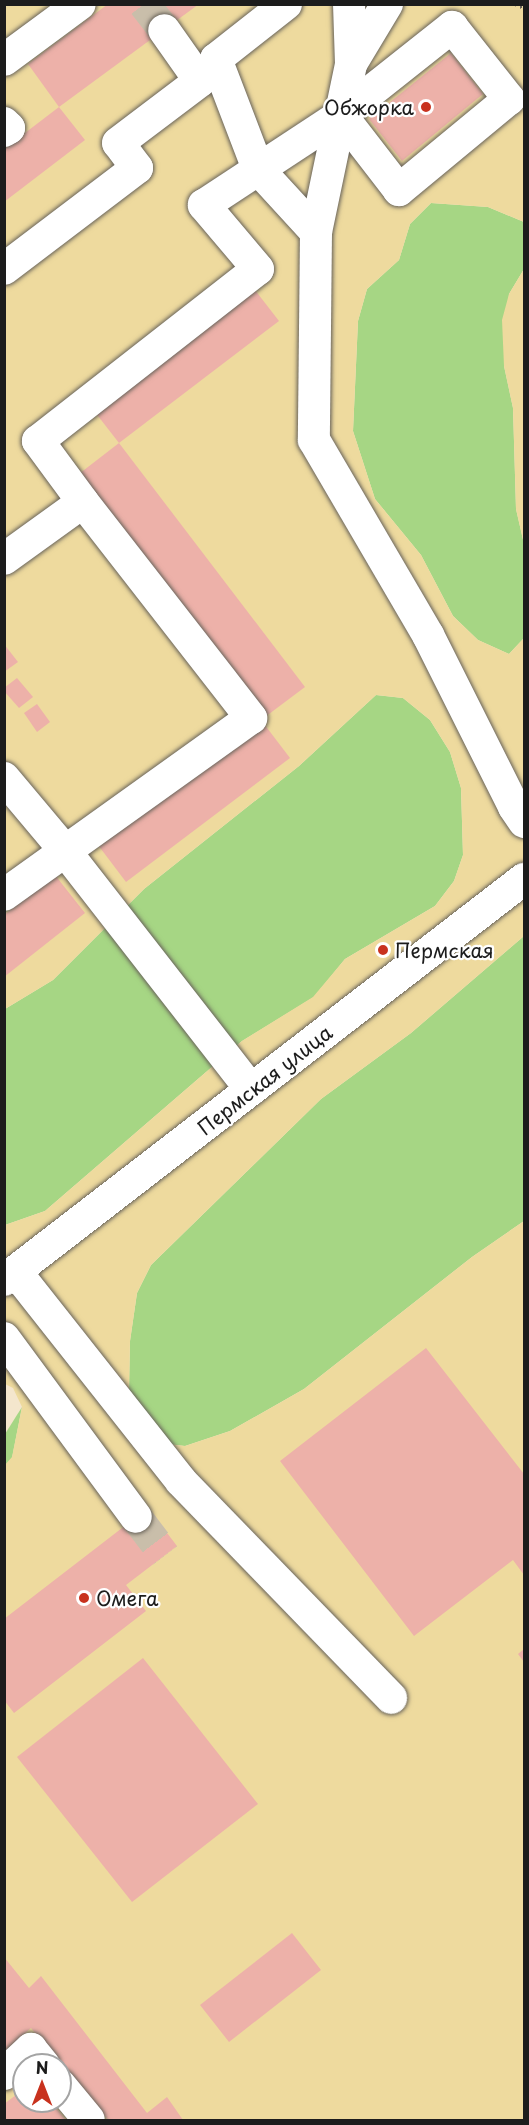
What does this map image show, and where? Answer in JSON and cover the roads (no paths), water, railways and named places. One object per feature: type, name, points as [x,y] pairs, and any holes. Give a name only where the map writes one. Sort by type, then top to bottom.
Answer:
[{"type":"street","points":[[4,60],[80,4]]},
{"type":"street","points":[[286,4],[216,59],[258,169],[316,232]]},
{"type":"street","points":[[349,4],[351,64],[316,232],[314,440],[428,635],[514,807],[525,822]]},
{"type":"street","points":[[351,64],[387,4]]},
{"type":"street","points":[[4,895],[251,718],[38,441],[258,269],[204,205],[341,115],[452,27],[509,99],[399,190],[341,115]]},
{"type":"street","points":[[4,269],[137,168],[118,143],[200,81],[164,30]]},
{"type":"street","points":[[4,123],[9,128],[4,131]]},
{"type":"street","points":[[4,559],[83,502]]},
{"type":"street","points":[[4,778],[66,852],[251,1090]]},
{"type":"street","name":"Пермская улица","points":[[10,1276],[525,879]]},
{"type":"street","points":[[10,1276],[182,1481],[391,1698]]},
{"type":"street","points":[[4,1338],[136,1517]]},
{"type":"street","points":[[72,2100],[89,2121]]},
{"type":"tunnel","points":[[144,4],[164,30]]},
{"type":"tunnel","points":[[136,1517],[165,1555]]},
{"type":"place","name":"Обжорка","points":[[426,107]]},
{"type":"place","name":"Пермская","points":[[383,950]]},
{"type":"place","name":"Омега","points":[[84,1598]]}]
